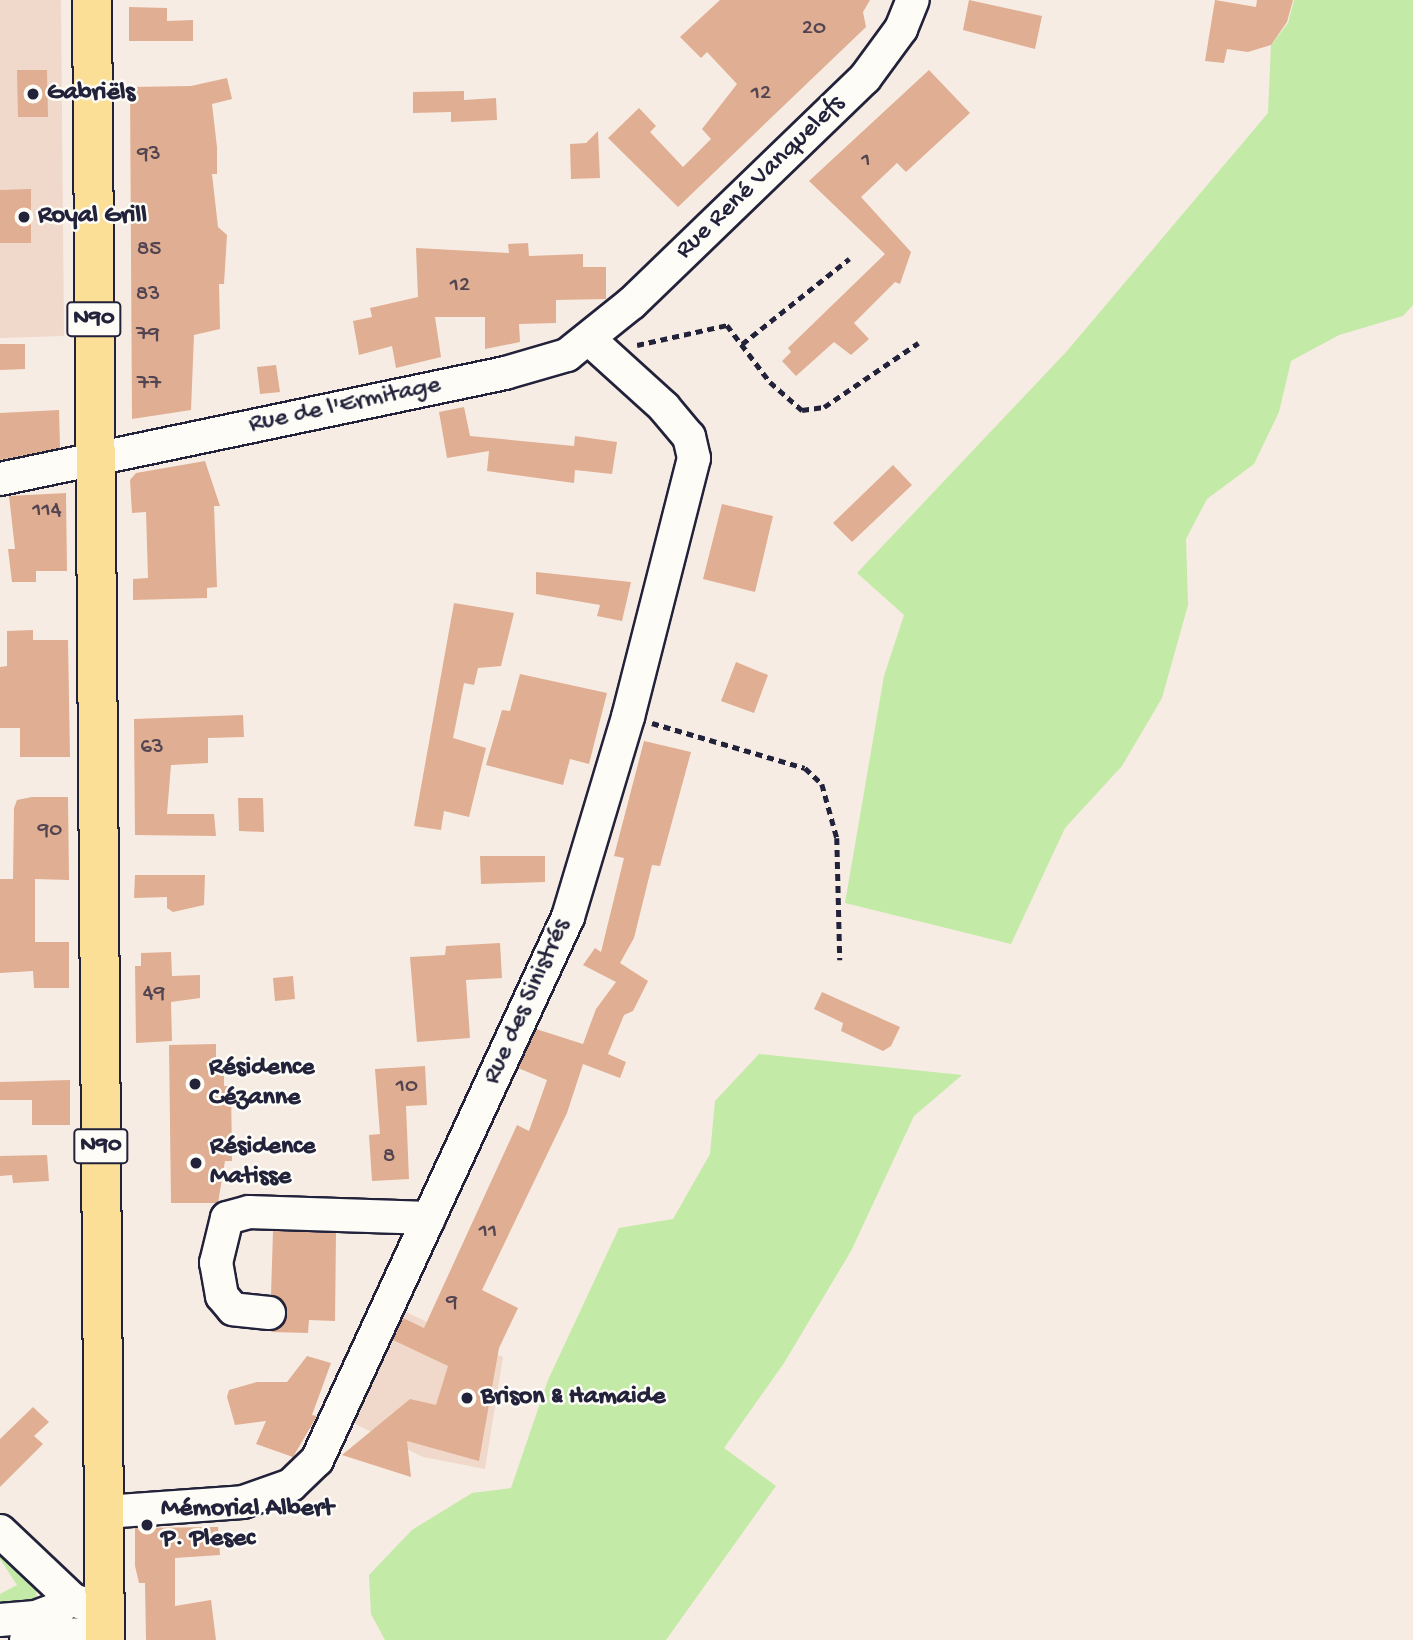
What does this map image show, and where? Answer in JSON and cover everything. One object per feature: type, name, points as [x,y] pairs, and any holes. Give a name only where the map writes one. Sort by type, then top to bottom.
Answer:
[{"type":"main road","name":"N90","points":[[92,0],[105,1512],[97,1621]]},
{"type":"street","name":"Rue René Vanquelefs","points":[[590,340],[865,78],[901,29],[913,0]]},
{"type":"street","name":"Rue de l'Ermitage","points":[[0,480],[505,373],[567,355],[590,340]]},
{"type":"street","name":"Rue des Sinistrés","points":[[105,1512],[243,1502],[291,1485],[317,1460],[568,917],[628,717],[694,458],[689,437],[590,340]]},
{"type":"street","points":[[270,1313],[233,1309],[222,1296],[216,1264],[227,1218],[250,1212],[429,1218]]},
{"type":"street","points":[[0,1531],[97,1621]]},
{"type":"street","points":[[0,1620],[45,1615],[97,1621]]},
{"type":"street","points":[[26,1640],[33,1634],[97,1621]]},
{"type":"path","points":[[742,344],[849,259]]},
{"type":"path","points":[[613,361],[639,343],[727,325],[770,382],[802,410],[824,407],[918,343]]},
{"type":"path","points":[[628,717],[805,768],[822,784],[837,838],[840,960]]},
{"type":"shaded area","points":[[0,0],[61,0],[64,336],[0,338]]},
{"type":"shaded area","points":[[397,1308],[503,1357],[485,1469],[423,1457],[349,1421]]},
{"type":"green space","points":[[1294,0],[1413,0],[1413,305],[1403,316],[1339,335],[1291,361],[1279,412],[1254,464],[1207,499],[1186,539],[1188,605],[1162,698],[1122,766],[1065,828],[1011,944],[845,903],[884,676],[904,615],[857,573],[1067,351],[1268,113],[1271,45],[1288,23]]},
{"type":"green space","points":[[759,1054],[962,1075],[914,1116],[851,1251],[784,1363],[724,1448],[776,1486],[666,1640],[385,1640],[371,1614],[369,1575],[412,1530],[472,1493],[511,1488],[548,1380],[619,1228],[673,1219],[710,1154],[715,1101]]},
{"type":"green space","points":[[0,1545],[36,1585],[37,1605],[0,1614],[0,1594],[17,1585],[0,1559]]},
{"type":"building","points":[[720,0],[870,0],[863,12],[866,27],[678,207],[608,138],[639,108],[656,126],[650,132],[683,167],[711,139],[702,129],[737,84],[707,52],[701,58],[680,37]]},
{"type":"building","points":[[969,0],[1042,16],[1035,49],[963,30]]},
{"type":"building","points":[[1215,0],[1256,7],[1257,0],[1293,0],[1287,22],[1271,45],[1248,52],[1227,49],[1224,63],[1205,61]]},
{"type":"building","points":[[129,7],[167,8],[167,21],[193,20],[193,41],[129,41]]},
{"type":"building","name":"Gabriëls","points":[[17,70],[47,70],[48,117],[18,117]]},
{"type":"building","points":[[929,70],[970,113],[906,172],[897,163],[861,197],[911,252],[900,284],[895,282],[854,323],[869,339],[851,355],[834,342],[796,376],[782,361],[791,352],[788,348],[885,254],[809,181]]},
{"type":"building","points":[[227,78],[232,99],[212,104],[217,174],[212,174],[218,227],[227,235],[224,284],[219,284],[220,329],[194,335],[191,410],[132,419],[130,87],[191,86]]},
{"type":"building","points":[[464,91],[464,100],[496,98],[497,120],[451,122],[451,112],[413,113],[413,92]]},
{"type":"building","points":[[598,131],[600,178],[571,179],[570,144],[586,143]]},
{"type":"building","points":[[31,189],[31,243],[0,243],[0,190]]},
{"type":"building","points":[[528,243],[529,256],[583,254],[583,267],[606,267],[606,299],[556,300],[556,323],[519,324],[520,342],[485,349],[485,317],[435,317],[441,357],[396,368],[392,346],[359,355],[353,321],[372,317],[370,308],[418,297],[416,248],[509,253],[508,244]]},
{"type":"building","points":[[0,344],[25,344],[25,369],[0,370]]},
{"type":"building","points":[[276,365],[280,392],[260,394],[257,367]]},
{"type":"building","points":[[464,407],[470,436],[574,446],[575,436],[617,442],[612,474],[575,470],[574,483],[487,471],[489,451],[447,458],[439,412]]},
{"type":"building","points":[[59,410],[60,448],[0,460],[0,413]]},
{"type":"building","points":[[205,461],[220,506],[214,506],[217,587],[207,588],[207,598],[133,600],[133,579],[148,578],[146,512],[132,513],[130,480],[136,473]]},
{"type":"building","points":[[893,465],[912,485],[852,542],[833,523]]},
{"type":"building","points":[[66,493],[67,571],[36,571],[36,582],[12,582],[8,549],[15,549],[9,496]]},
{"type":"building","points":[[722,504],[773,516],[755,592],[703,579]]},
{"type":"building","points":[[536,572],[631,582],[622,621],[597,616],[600,605],[536,594]]},
{"type":"building","points":[[454,603],[514,613],[501,666],[478,668],[474,685],[464,683],[453,738],[486,748],[469,817],[444,811],[441,830],[414,826]]},
{"type":"building","points":[[33,630],[33,640],[68,640],[70,757],[20,757],[20,728],[0,728],[0,667],[7,666],[7,631]]},
{"type":"building","points":[[736,662],[768,675],[754,713],[721,701]]},
{"type":"building","points":[[520,674],[607,693],[589,764],[570,759],[563,785],[486,765],[502,710],[510,711]]},
{"type":"building","points":[[243,715],[244,737],[208,738],[208,763],[171,765],[167,814],[214,814],[216,836],[135,835],[134,719]]},
{"type":"building","points":[[644,741],[691,752],[660,866],[652,865],[634,938],[620,963],[648,981],[633,1011],[624,1015],[608,1054],[626,1062],[620,1078],[583,1064],[567,1113],[482,1290],[518,1308],[499,1348],[479,1461],[407,1441],[411,1477],[342,1455],[410,1399],[436,1405],[448,1366],[393,1340],[403,1318],[424,1328],[517,1125],[529,1131],[547,1080],[518,1068],[536,1029],[583,1044],[596,1009],[616,982],[583,965],[595,948],[601,952],[624,858],[614,856]]},
{"type":"building","points":[[32,797],[68,797],[69,880],[35,879],[35,942],[69,942],[69,988],[34,988],[33,971],[0,973],[0,879],[13,879],[14,808],[17,800]]},
{"type":"building","points":[[238,798],[263,798],[264,832],[239,831]]},
{"type":"building","points":[[480,856],[545,856],[545,882],[481,884]]},
{"type":"building","points":[[135,875],[205,875],[204,905],[173,912],[167,908],[167,897],[134,898]]},
{"type":"building","points":[[500,943],[502,978],[466,980],[470,1038],[417,1042],[410,957],[445,955],[446,946]]},
{"type":"building","points":[[171,952],[172,976],[200,975],[200,998],[171,1002],[172,1041],[136,1043],[135,966],[141,966],[141,953]]},
{"type":"building","points":[[293,976],[295,999],[275,1001],[273,978]]},
{"type":"building","points":[[822,992],[900,1027],[891,1046],[883,1051],[841,1031],[843,1023],[814,1009]]},
{"type":"building","points":[[216,1044],[216,1063],[224,1063],[224,1086],[231,1086],[232,1161],[225,1161],[218,1203],[171,1203],[169,1045]]},
{"type":"building","points":[[425,1066],[427,1105],[406,1106],[409,1179],[372,1181],[369,1135],[380,1134],[375,1069]]},
{"type":"building","points":[[70,1080],[70,1125],[32,1125],[32,1100],[0,1100],[0,1082]]},
{"type":"building","points":[[47,1155],[49,1181],[13,1183],[12,1175],[0,1176],[0,1156]]},
{"type":"building","points":[[273,1231],[336,1233],[335,1321],[309,1320],[308,1333],[271,1332],[287,1314],[280,1299],[271,1295]]},
{"type":"building","points":[[307,1356],[331,1363],[312,1415],[317,1416],[293,1457],[256,1444],[266,1421],[235,1425],[227,1397],[229,1390],[257,1382],[287,1382]]},
{"type":"building","points":[[33,1407],[49,1422],[34,1436],[43,1444],[0,1487],[0,1439]]},
{"type":"building","points":[[218,1527],[220,1555],[175,1558],[175,1606],[211,1600],[216,1640],[146,1640],[145,1583],[139,1583],[135,1566],[135,1528]]},
{"type":"place","name":"Gabriëls","points":[[33,94]]},
{"type":"place","name":"Royal Grill","points":[[24,217]]},
{"type":"place","name":"Résidence Cézanne","points":[[195,1084]]},
{"type":"place","name":"Résidence Matisse","points":[[196,1163]]},
{"type":"place","name":"Brison & Hamaide","points":[[467,1398]]},
{"type":"place","name":"Mémorial Albert P. Plesec","points":[[147,1525]]}]
